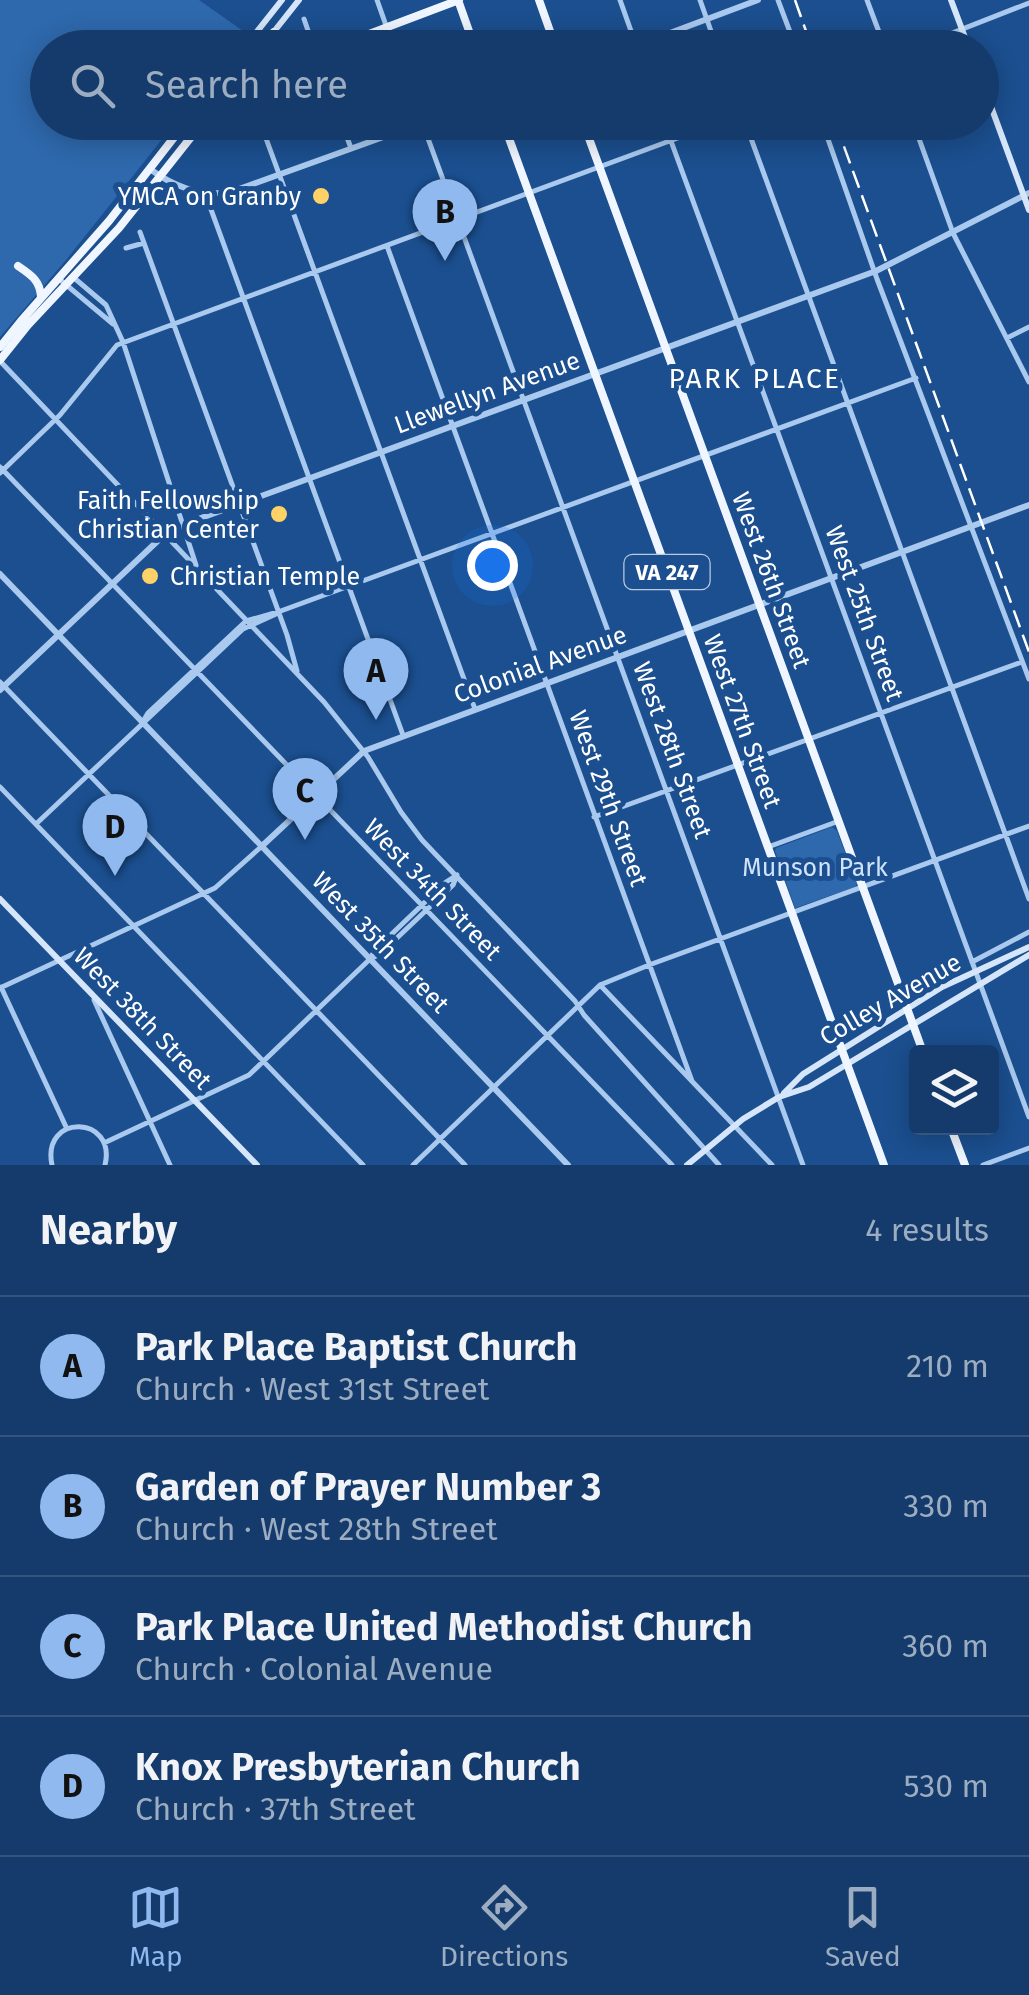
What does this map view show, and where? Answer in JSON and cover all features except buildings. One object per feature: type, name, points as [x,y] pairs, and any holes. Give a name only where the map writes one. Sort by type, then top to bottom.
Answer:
[{"type":"main road","points":[[258,30],[282,0]]},
{"type":"main road","points":[[276,30],[299,0]]},
{"type":"main road","points":[[379,30],[458,0],[469,30]]},
{"type":"main road","points":[[539,0],[550,30]]},
{"type":"main road","points":[[951,0],[962,29]]},
{"type":"main road","points":[[999,124],[1027,194],[1029,210]]},
{"type":"main road","points":[[0,347],[172,140]]},
{"type":"main road","points":[[0,361],[119,228],[189,140]]},
{"type":"main road","name":"West 27th Street","points":[[510,140],[884,1165]]},
{"type":"main road","name":"West 26th Street","points":[[590,140],[920,1045]]},
{"type":"main road","points":[[18,266],[36,280],[41,297]]},
{"type":"main road","name":"West 38th Street","points":[[0,899],[257,1165]]},
{"type":"main road","name":"Colley Avenue","points":[[687,1165],[779,1097],[803,1074],[942,988],[1029,946]]},
{"type":"main road","name":"Colley Avenue","points":[[779,1097],[809,1087],[1029,954]]},
{"type":"main road","points":[[954,1135],[965,1165]]},
{"type":"street","points":[[377,0],[388,30]]},
{"type":"street","points":[[620,0],[629,30]]},
{"type":"street","points":[[700,0],[711,30]]},
{"type":"street","points":[[678,30],[758,0]]},
{"type":"street","points":[[778,0],[789,30]]},
{"type":"street","points":[[867,0],[878,30]]},
{"type":"street","points":[[962,29],[1029,3]]},
{"type":"street","points":[[304,19],[308,30]]},
{"type":"street","points":[[267,140],[475,709]]},
{"type":"street","points":[[348,140],[351,150]]},
{"type":"street","points":[[150,169],[180,187],[205,194],[239,191],[378,140]]},
{"type":"street","name":"West 28th Street","points":[[429,140],[803,1165]]},
{"type":"street","points":[[1,470],[56,419],[111,350],[123,342],[676,140]]},
{"type":"street","points":[[751,140],[1029,899]]},
{"type":"street","points":[[829,140],[1029,679]]},
{"type":"street","points":[[919,140],[953,234],[1029,382]]},
{"type":"street","name":"West 25th Street","points":[[671,142],[1029,1117]]},
{"type":"street","points":[[205,194],[404,736]]},
{"type":"street","name":"Llewellyn Avenue","points":[[1,686],[165,534],[182,525],[876,271],[1027,194]]},
{"type":"street","points":[[140,232],[298,675]]},
{"type":"street","points":[[126,248],[144,243]]},
{"type":"street","name":"West 29th Street","points":[[387,246],[692,1082]]},
{"type":"street","points":[[61,275],[116,326],[197,568]]},
{"type":"street","points":[[1007,338],[1029,327]]},
{"type":"street","points":[[0,361],[348,730],[411,826],[720,1165]]},
{"type":"street","points":[[36,824],[248,623],[271,618],[278,612],[916,378]]},
{"type":"street","name":"West 34th Street","points":[[1,470],[672,1165]]},
{"type":"street","name":"Colonial Avenue","points":[[0,986],[215,888],[364,751],[1029,505]]},
{"type":"street","name":"West 35th Street","points":[[0,574],[568,1165]]},
{"type":"street","points":[[594,817],[1022,662]]},
{"type":"street","points":[[1,686],[465,1165]]},
{"type":"street","points":[[0,787],[363,1165]]},
{"type":"street","points":[[768,847],[839,821]]},
{"type":"street","points":[[413,1165],[600,985],[1029,826]]},
{"type":"street","points":[[104,1143],[244,1078],[380,954],[458,875]]},
{"type":"street","points":[[972,962],[1029,932]]},
{"type":"street","points":[[600,985],[772,1165]]},
{"type":"street","points":[[0,986],[66,1129]]},
{"type":"street","points":[[91,992],[170,1165]]},
{"type":"street","points":[[52,1165],[53,1142],[66,1129],[86,1127],[104,1143],[105,1165]]},
{"type":"street","points":[[984,1165],[1029,1148]]},
{"type":"green space","points":[[0,0],[199,0],[242,30],[30,30],[30,140],[161,140],[0,337]]},
{"type":"green space","name":"Munson Park","points":[[832,827],[857,884],[795,908],[776,848]]},
{"type":"railway","points":[[795,0],[806,30]]},
{"type":"railway","points":[[842,140],[1029,652]]},
{"type":"place","name":"YMCA on Granby","points":[[321,196]]},
{"type":"place","name":"Garden of Prayer Number 3","points":[[445,261]]},
{"type":"place","name":"Faith Fellowship Christian Center","points":[[279,514]]},
{"type":"place","name":"Christian Temple","points":[[150,576]]},
{"type":"place","name":"Park Place Baptist Church","points":[[376,720]]},
{"type":"place","name":"Park Place United Methodist Church","points":[[305,840]]},
{"type":"place","name":"Knox Presbyterian Church","points":[[115,876]]},
{"type":"district","name":"PARK PLACE","points":[[755,378]]}]
